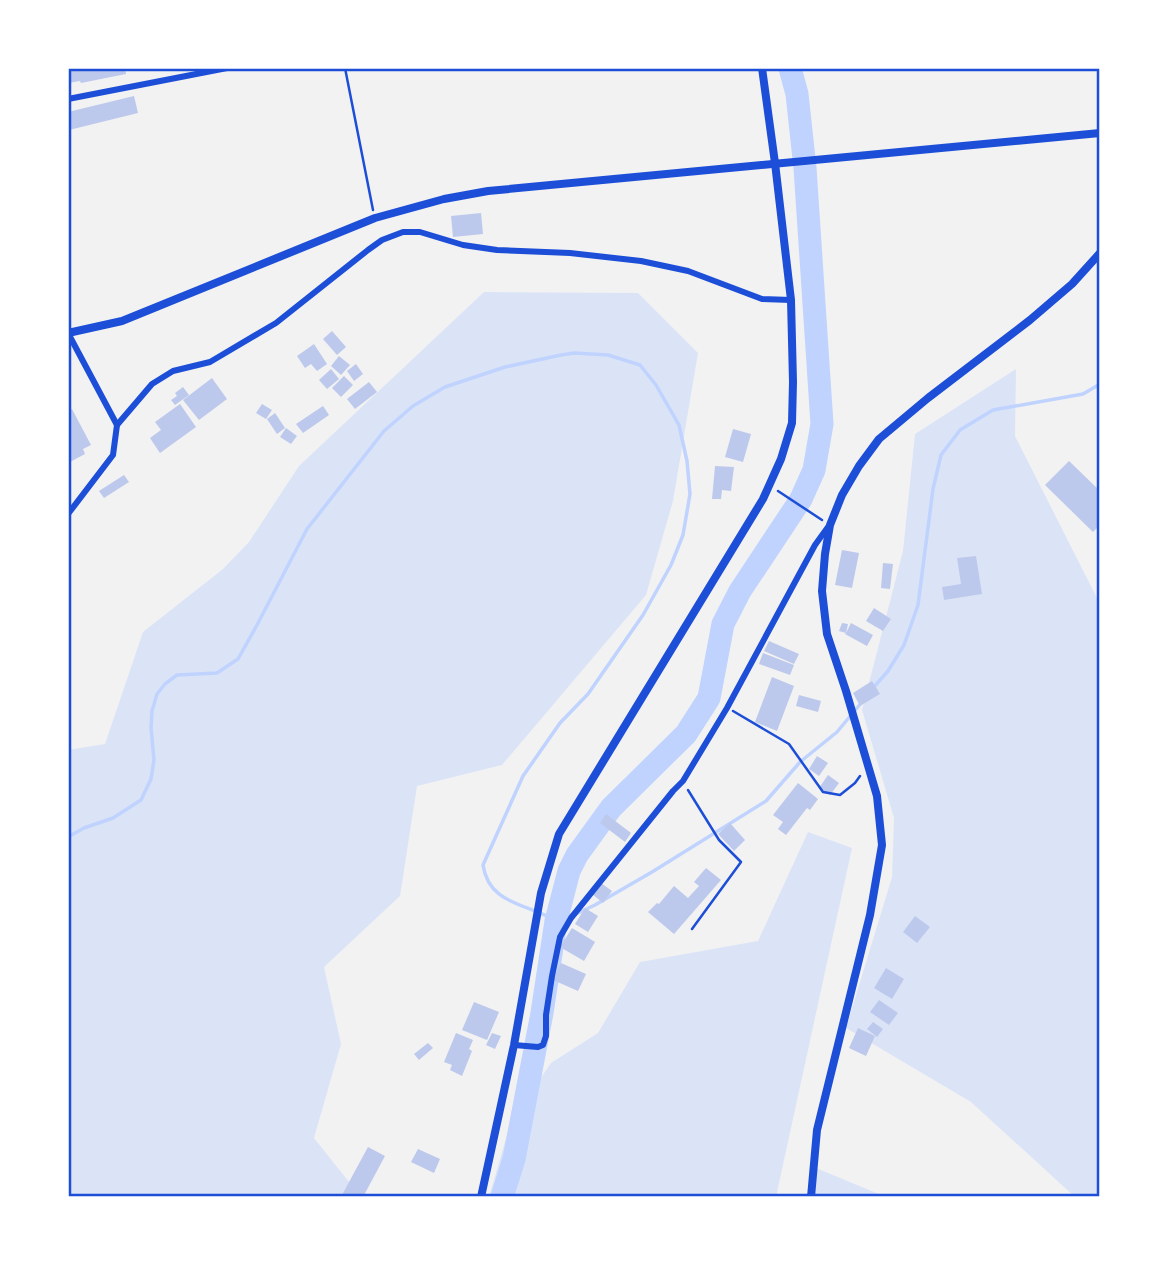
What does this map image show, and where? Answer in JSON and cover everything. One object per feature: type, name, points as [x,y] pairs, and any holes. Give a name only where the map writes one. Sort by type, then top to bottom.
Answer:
[{"type":"street","points":[[68,99],[227,68]]},
{"type":"street","points":[[481,1197],[514,1045],[541,893],[559,834],[763,499],[781,459],[792,423],[791,300],[762,68]]},
{"type":"street","points":[[117,425],[68,333],[122,321],[375,218],[432,202],[488,191],[1100,132]]},
{"type":"street","points":[[68,514],[113,455],[117,425],[152,384],[173,371],[210,362],[276,323],[368,250],[382,240],[403,232],[420,232],[463,245],[497,250],[570,253],[641,261],[688,271],[762,299],[791,300]]},
{"type":"street","points":[[811,1197],[817,1130],[870,915],[882,845],[877,796],[827,634],[822,591],[830,525],[842,495],[879,439],[1030,320],[1072,284],[1100,253]]},
{"type":"street","points":[[514,1045],[543,1045],[560,937],[570,918],[683,781],[727,708],[816,545],[830,525]]},
{"type":"path","points":[[345,68],[375,218]]},
{"type":"path","points":[[784,495],[830,525]]},
{"type":"path","points":[[727,708],[789,744],[823,792],[840,795],[855,783],[868,765]]},
{"type":"path","points":[[683,781],[719,840],[741,862],[692,929]]},
{"type":"shaded area","points":[[484,292],[638,293],[698,353],[673,501],[646,595],[502,765],[417,786],[400,896],[324,967],[341,1044],[314,1138],[361,1197],[68,1197],[68,750],[105,744],[143,632],[223,569],[249,542],[299,466]]},
{"type":"shaded area","points":[[1016,369],[1015,436],[1100,604],[1100,1197],[1075,1197],[971,1102],[846,1028],[892,877],[894,818],[862,710],[903,551],[915,434]]},
{"type":"shaded area","points":[[808,832],[852,848],[776,1197],[489,1197],[511,1121],[551,1063],[598,1033],[640,962],[758,941]]},
{"type":"shaded area","points":[[816,1168],[886,1197],[811,1197]]},
{"type":"building","points":[[125,68],[126,74],[68,83],[68,69]]},
{"type":"building","points":[[134,96],[138,113],[69,130],[68,112]]},
{"type":"building","points":[[481,213],[483,234],[453,237],[451,216]]},
{"type":"building","points":[[332,331],[346,347],[337,355],[323,339]]},
{"type":"building","points":[[314,344],[327,364],[317,371],[311,364],[305,368],[297,356]]},
{"type":"building","points":[[339,356],[350,365],[341,375],[331,366]]},
{"type":"building","points":[[356,364],[363,374],[354,381],[347,371]]},
{"type":"building","points":[[331,369],[339,379],[327,389],[319,380]]},
{"type":"building","points":[[344,376],[353,385],[341,397],[332,388]]},
{"type":"building","points":[[212,378],[227,399],[199,420],[183,400]]},
{"type":"building","points":[[369,382],[377,392],[355,409],[347,399]]},
{"type":"building","points":[[183,387],[189,395],[175,405],[171,400]]},
{"type":"building","points":[[180,404],[196,427],[160,453],[150,438],[161,430],[155,422]]},
{"type":"building","points":[[262,404],[272,410],[266,419],[256,413]]},
{"type":"building","points":[[323,406],[329,415],[303,433],[296,424]]},
{"type":"building","points":[[72,409],[91,445],[83,449],[85,454],[68,463],[68,411]]},
{"type":"building","points":[[275,413],[285,428],[277,434],[267,419]]},
{"type":"building","points":[[286,428],[297,436],[291,444],[280,437]]},
{"type":"building","points":[[733,429],[751,434],[743,462],[725,457]]},
{"type":"building","points":[[1069,461],[1100,491],[1100,525],[1093,532],[1045,485]]},
{"type":"building","points":[[715,466],[734,467],[731,491],[722,490],[721,499],[712,499]]},
{"type":"building","points":[[124,475],[129,482],[104,498],[99,491]]},
{"type":"building","points":[[842,550],[859,553],[852,588],[835,585]]},
{"type":"building","points":[[976,556],[982,594],[944,600],[942,587],[961,584],[957,558]]},
{"type":"building","points":[[883,563],[893,564],[890,589],[881,588]]},
{"type":"building","points":[[874,608],[891,619],[883,631],[866,621]]},
{"type":"building","points":[[842,623],[848,624],[846,633],[839,631]]},
{"type":"building","points":[[851,623],[873,635],[867,646],[845,634]]},
{"type":"building","points":[[769,641],[799,654],[794,664],[764,651]]},
{"type":"building","points":[[763,653],[794,665],[790,675],[759,664]]},
{"type":"building","points":[[772,677],[794,686],[777,731],[755,722]]},
{"type":"building","points":[[872,681],[880,694],[860,706],[853,693]]},
{"type":"building","points":[[799,695],[821,701],[818,712],[796,706]]},
{"type":"building","points":[[817,756],[828,763],[819,776],[809,769]]},
{"type":"building","points":[[828,775],[839,783],[830,795],[819,788]]},
{"type":"building","points":[[798,783],[818,799],[810,810],[807,808],[786,835],[778,829],[783,822],[773,815]]},
{"type":"building","points":[[606,814],[631,833],[625,842],[600,823]]},
{"type":"building","points":[[730,823],[745,840],[734,851],[718,834]]},
{"type":"building","points":[[706,868],[721,880],[674,934],[648,912],[659,904],[674,886],[688,898],[699,886],[694,882]]},
{"type":"building","points":[[601,883],[612,891],[603,903],[592,894]]},
{"type":"building","points":[[585,908],[598,916],[588,932],[575,924]]},
{"type":"building","points":[[915,916],[930,927],[917,943],[903,932]]},
{"type":"building","points":[[572,928],[595,942],[584,961],[560,947]]},
{"type":"building","points":[[561,963],[586,974],[578,991],[553,980]]},
{"type":"building","points":[[886,968],[904,979],[892,999],[874,988]]},
{"type":"building","points":[[879,1000],[898,1013],[889,1025],[870,1012]]},
{"type":"building","points":[[474,1002],[499,1012],[487,1040],[462,1030]]},
{"type":"building","points":[[873,1022],[883,1029],[877,1037],[867,1029]]},
{"type":"building","points":[[858,1028],[875,1036],[866,1056],[849,1048]]},
{"type":"building","points":[[456,1033],[473,1040],[469,1049],[472,1051],[462,1076],[450,1070],[452,1065],[444,1062]]},
{"type":"building","points":[[492,1033],[501,1036],[495,1049],[486,1045]]},
{"type":"building","points":[[428,1043],[433,1048],[419,1060],[414,1054]]},
{"type":"building","points":[[368,1147],[385,1156],[363,1197],[346,1197],[342,1195]]},
{"type":"building","points":[[418,1149],[440,1159],[434,1173],[411,1162]]},
{"type":"waterway","points":[[502,1197],[514,1159],[542,1013],[556,921],[569,871],[577,855],[611,808],[686,734],[709,698],[723,624],[740,591],[801,499],[814,470],[822,424],[805,168],[797,94],[790,68]]},
{"type":"waterway","points":[[68,837],[113,818],[141,800],[151,779],[154,760],[151,728],[157,694],[177,675],[217,673],[238,659],[307,529],[384,431],[413,406],[445,387],[505,367],[561,355],[608,355],[640,365],[656,385],[679,425],[687,461],[690,494],[683,535],[671,565],[643,615],[588,694],[560,723],[523,776],[483,865],[493,888],[501,896],[556,921],[595,905],[766,801],[800,762],[837,732],[862,702]]},
{"type":"waterway","points":[[873,688],[888,671],[904,645],[918,605],[933,489],[941,455],[960,430],[993,410],[1083,394],[1100,384]]}]
